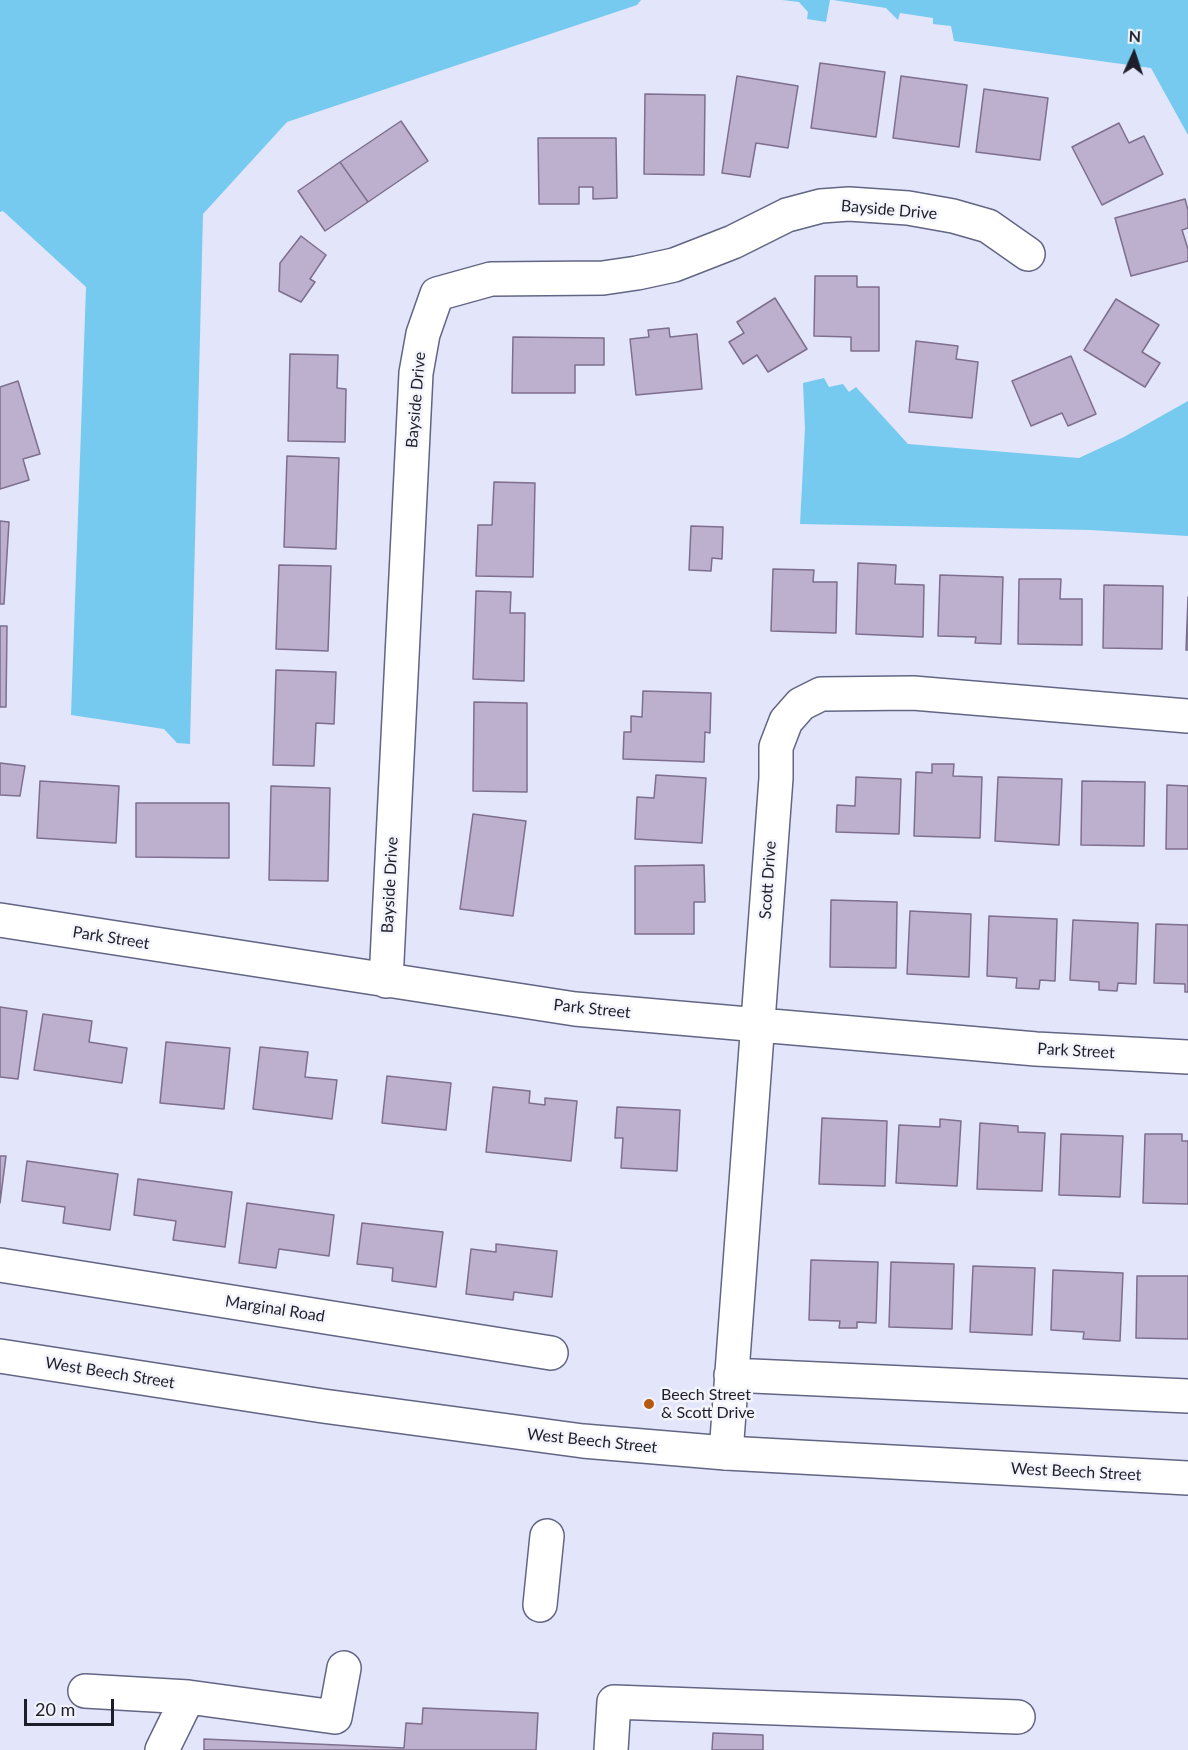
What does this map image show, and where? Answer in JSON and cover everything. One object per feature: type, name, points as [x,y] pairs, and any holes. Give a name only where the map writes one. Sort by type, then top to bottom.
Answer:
[{"type":"main road","name":"Bayside Drive","points":[[386,981],[416,373],[423,334],[437,294],[491,279],[603,278],[637,273],[684,261],[733,242],[787,215],[820,206],[849,204],[908,208],[979,223],[988,226],[1028,254]]},
{"type":"main road","name":"Scott Drive","points":[[726,1453],[776,778],[776,747],[786,721],[801,704],[821,694],[914,693],[1188,716]]},
{"type":"main road","name":"Park Street","points":[[0,920],[575,1009],[1036,1048],[1188,1057]]},
{"type":"main road","name":"Marginal Road","points":[[0,1266],[551,1353]]},
{"type":"main road","name":"West Beech Street","points":[[0,1356],[322,1406],[583,1441],[726,1453],[1188,1478]]},
{"type":"main road","points":[[731,1375],[1188,1396]]},
{"type":"main road","points":[[540,1605],[547,1536]]},
{"type":"main road","points":[[85,1691],[188,1697],[335,1716],[344,1668]]},
{"type":"main road","points":[[162,1750],[188,1697]]},
{"type":"main road","points":[[611,1750],[614,1702],[1018,1717]]},
{"type":"water","points":[[0,0],[641,0],[637,5],[287,122],[203,214],[190,744],[177,743],[164,729],[71,715],[86,287],[3,211],[0,212]]},
{"type":"water","points":[[782,0],[830,0],[826,22],[807,19],[808,12],[799,2]]},
{"type":"water","points":[[833,0],[1188,0],[1188,135],[1151,68],[954,41],[951,26],[933,24],[933,18],[900,13],[898,20],[886,8]]},
{"type":"water","points":[[824,378],[829,387],[843,384],[849,392],[856,387],[908,444],[1079,458],[1124,437],[1188,401],[1188,536],[1090,530],[800,524],[805,428],[803,383]]},
{"type":"building","points":[[820,63],[885,72],[876,137],[811,128]]},
{"type":"building","points":[[737,76],[798,86],[788,148],[756,143],[750,177],[722,173]]},
{"type":"building","points":[[901,76],[967,85],[959,147],[893,138]]},
{"type":"building","points":[[984,89],[1048,98],[1040,160],[976,152]]},
{"type":"building","points":[[645,94],[705,95],[704,175],[644,174]]},
{"type":"building","points":[[401,121],[428,161],[368,202],[340,162]]},
{"type":"building","points":[[1119,123],[1129,143],[1144,136],[1163,174],[1102,205],[1072,147]]},
{"type":"building","points":[[538,138],[616,138],[617,198],[593,199],[593,187],[579,187],[579,204],[539,204]]},
{"type":"building","points":[[340,162],[368,202],[325,231],[298,191]]},
{"type":"building","points":[[1185,199],[1188,210],[1188,228],[1182,230],[1188,249],[1188,261],[1131,276],[1115,218]]},
{"type":"building","points":[[301,236],[326,255],[310,279],[315,282],[301,302],[279,291],[280,263]]},
{"type":"building","points":[[815,276],[857,276],[857,287],[879,287],[879,351],[851,351],[851,337],[814,336]]},
{"type":"building","points":[[775,298],[807,349],[768,372],[757,355],[743,364],[729,342],[744,333],[737,322]]},
{"type":"building","points":[[1116,299],[1159,325],[1142,352],[1160,363],[1145,387],[1084,350]]},
{"type":"building","points":[[669,328],[670,337],[697,334],[702,389],[636,395],[630,339],[649,337],[648,330]]},
{"type":"building","points":[[513,337],[604,338],[604,365],[575,365],[575,393],[512,393]]},
{"type":"building","points":[[916,341],[958,346],[956,359],[978,362],[972,418],[909,412]]},
{"type":"building","points":[[290,354],[338,355],[337,388],[346,389],[345,442],[288,441]]},
{"type":"building","points":[[1071,356],[1096,414],[1068,426],[1062,413],[1031,426],[1012,381]]},
{"type":"building","points":[[18,381],[40,454],[23,459],[29,480],[0,489],[0,387]]},
{"type":"building","points":[[287,456],[339,458],[336,549],[284,547]]},
{"type":"building","points":[[494,482],[535,483],[533,577],[476,576],[478,525],[492,525]]},
{"type":"building","points":[[0,521],[9,522],[4,604],[0,604]]},
{"type":"building","points":[[691,526],[723,527],[722,559],[712,558],[711,571],[689,570]]},
{"type":"building","points":[[858,563],[896,565],[895,584],[924,585],[923,637],[856,634]]},
{"type":"building","points":[[279,565],[331,566],[328,651],[276,649]]},
{"type":"building","points":[[773,569],[814,570],[813,582],[837,582],[836,633],[771,631]]},
{"type":"building","points":[[940,575],[1003,577],[1001,644],[975,643],[976,637],[938,636]]},
{"type":"building","points":[[1019,579],[1061,579],[1060,599],[1082,599],[1082,645],[1018,644]]},
{"type":"building","points":[[1104,585],[1163,586],[1162,649],[1103,648]]},
{"type":"building","points":[[476,591],[511,592],[510,613],[525,613],[524,681],[473,679]]},
{"type":"building","points":[[1188,597],[1188,650],[1186,650]]},
{"type":"building","points":[[0,626],[7,626],[6,707],[0,707]]},
{"type":"building","points":[[276,670],[336,672],[334,724],[316,723],[314,766],[273,765]]},
{"type":"building","points":[[643,691],[711,693],[710,733],[705,732],[704,762],[623,759],[624,732],[631,732],[631,716],[642,717]]},
{"type":"building","points":[[474,702],[527,703],[527,792],[473,791]]},
{"type":"building","points":[[0,763],[25,766],[20,796],[0,795]]},
{"type":"building","points":[[932,764],[954,764],[953,776],[982,777],[980,838],[914,836],[916,772],[932,773]]},
{"type":"building","points":[[656,775],[706,778],[702,843],[635,839],[637,797],[654,798]]},
{"type":"building","points":[[856,777],[901,779],[899,834],[836,832],[837,805],[855,806]]},
{"type":"building","points":[[998,777],[1062,779],[1059,845],[995,841]]},
{"type":"building","points":[[40,781],[119,786],[116,843],[37,838]]},
{"type":"building","points":[[1082,781],[1145,782],[1144,846],[1081,845]]},
{"type":"building","points":[[1167,785],[1188,786],[1188,849],[1166,849]]},
{"type":"building","points":[[271,786],[330,788],[328,881],[269,880]]},
{"type":"building","points":[[136,803],[229,803],[229,858],[136,857]]},
{"type":"building","points":[[473,814],[526,821],[513,916],[460,909]]},
{"type":"building","points":[[704,865],[705,902],[694,902],[694,934],[635,934],[635,866]]},
{"type":"building","points":[[831,900],[897,902],[896,968],[830,967]]},
{"type":"building","points":[[910,911],[971,914],[969,977],[907,974]]},
{"type":"building","points":[[989,916],[1057,919],[1055,981],[1040,980],[1039,989],[1016,988],[1017,978],[987,976]]},
{"type":"building","points":[[1073,920],[1138,923],[1136,984],[1118,983],[1117,991],[1099,990],[1099,982],[1070,980]]},
{"type":"building","points":[[1156,924],[1188,925],[1188,992],[1185,992],[1185,984],[1154,983]]},
{"type":"building","points":[[0,1007],[27,1011],[18,1079],[0,1077]]},
{"type":"building","points":[[43,1014],[92,1021],[89,1042],[127,1048],[122,1083],[34,1070]]},
{"type":"building","points":[[166,1042],[230,1048],[224,1109],[160,1103]]},
{"type":"building","points":[[260,1047],[308,1052],[305,1077],[337,1080],[332,1119],[253,1109]]},
{"type":"building","points":[[387,1076],[451,1083],[446,1130],[382,1123]]},
{"type":"building","points":[[493,1087],[530,1091],[529,1103],[545,1105],[545,1098],[577,1101],[571,1161],[486,1152]]},
{"type":"building","points":[[617,1107],[680,1110],[677,1171],[621,1168],[623,1138],[615,1138]]},
{"type":"building","points":[[822,1118],[887,1121],[885,1186],[819,1184]]},
{"type":"building","points":[[940,1119],[961,1121],[957,1186],[896,1183],[899,1125],[940,1127]]},
{"type":"building","points":[[980,1123],[1018,1126],[1018,1132],[1045,1133],[1042,1191],[977,1189]]},
{"type":"building","points":[[1061,1134],[1123,1136],[1120,1197],[1059,1195]]},
{"type":"building","points":[[1145,1134],[1182,1134],[1182,1141],[1188,1141],[1188,1204],[1143,1203]]},
{"type":"building","points":[[0,1156],[6,1156],[0,1203]]},
{"type":"building","points":[[27,1161],[118,1174],[110,1230],[63,1223],[65,1207],[22,1201]]},
{"type":"building","points":[[138,1179],[232,1192],[225,1247],[173,1240],[176,1221],[134,1215]]},
{"type":"building","points":[[247,1203],[334,1215],[329,1256],[279,1249],[276,1268],[239,1263]]},
{"type":"building","points":[[362,1223],[443,1232],[436,1287],[392,1281],[393,1268],[357,1264]]},
{"type":"building","points":[[496,1244],[557,1251],[552,1297],[514,1292],[513,1300],[466,1294],[471,1249],[496,1252]]},
{"type":"building","points":[[811,1260],[878,1262],[876,1323],[857,1322],[857,1328],[839,1328],[840,1321],[809,1320]]},
{"type":"building","points":[[891,1262],[954,1264],[952,1329],[889,1327]]},
{"type":"building","points":[[973,1266],[1035,1268],[1032,1335],[970,1332]]},
{"type":"building","points":[[1053,1270],[1123,1273],[1120,1341],[1083,1339],[1084,1332],[1051,1330]]},
{"type":"building","points":[[1137,1276],[1188,1276],[1188,1339],[1136,1338]]},
{"type":"building","points":[[423,1708],[538,1713],[536,1750],[204,1750],[204,1739],[404,1748],[406,1723],[422,1724]]},
{"type":"building","points":[[713,1733],[763,1735],[763,1750],[712,1750]]},
{"type":"place","name":"Beech Street & Scott Drive","points":[[649,1404]]}]
